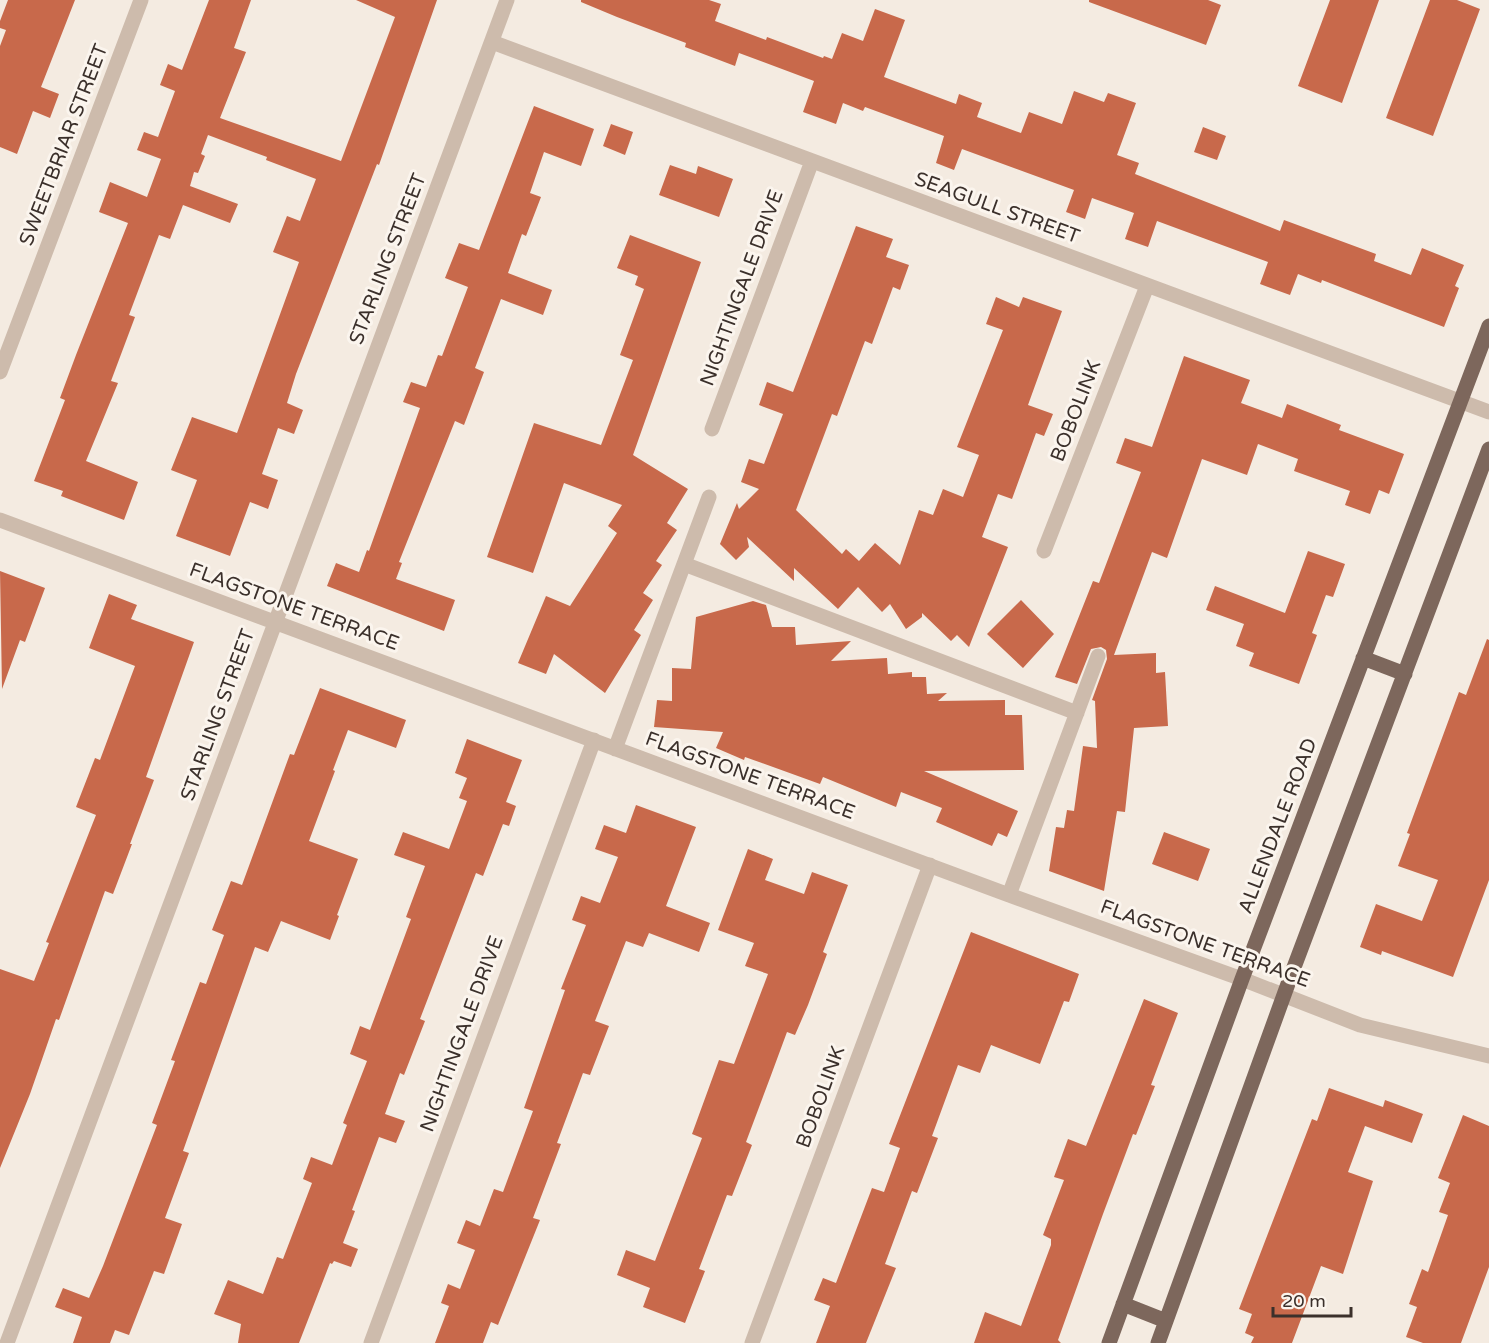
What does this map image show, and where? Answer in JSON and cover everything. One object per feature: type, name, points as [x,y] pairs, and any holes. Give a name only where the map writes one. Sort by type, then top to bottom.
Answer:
[{"type":"main road","name":"ALLENDALE ROAD","points":[[1109,1343],[1242,979],[1489,326]]},
{"type":"main road","points":[[1158,1343],[1284,994],[1489,449]]},
{"type":"main road","points":[[1363,658],[1405,674]]},
{"type":"main road","points":[[1123,1304],[1166,1321]]},
{"type":"street","name":"SWEETBRIAR STREET","points":[[0,372],[141,0]]},
{"type":"street","name":"STARLING STREET","points":[[7,1343],[507,0]]},
{"type":"street","name":"SEAGULL STREET","points":[[492,42],[1489,412]]},
{"type":"street","name":"NIGHTINGALE DRIVE","points":[[712,429],[812,161]]},
{"type":"street","name":"BOBOLINK","points":[[1044,551],[1147,286]]},
{"type":"street","points":[[615,748],[709,497]]},
{"type":"street","name":"FLAGSTONE TERRACE","points":[[0,520],[1009,895],[1284,994],[1360,1025],[1461,1052],[1489,1056]]},
{"type":"street","points":[[684,564],[1077,713]]},
{"type":"street","points":[[1009,895],[1098,656]]},
{"type":"street","name":"NIGHTINGALE DRIVE","points":[[371,1343],[594,740]]},
{"type":"street","name":"BOBOLINK","points":[[752,1343],[930,865]]},
{"type":"building","points":[[8,0],[75,0],[41,87],[59,94],[50,118],[33,111],[17,154],[0,147],[0,46],[6,30],[0,28],[0,21]]},
{"type":"building","points":[[209,0],[251,0],[234,48],[246,52],[220,118],[341,161],[395,17],[356,0],[437,0],[379,165],[377,164],[296,374],[287,403],[303,410],[294,434],[278,428],[262,474],[278,480],[268,509],[250,502],[230,556],[176,536],[197,480],[171,470],[192,417],[237,433],[299,262],[273,252],[287,216],[300,221],[316,179],[266,160],[267,157],[208,135],[201,154],[205,156],[198,173],[194,172],[190,186],[238,204],[230,223],[183,205],[170,239],[159,235],[129,315],[135,317],[111,381],[118,383],[86,461],[138,482],[124,520],[61,496],[63,491],[34,481],[65,400],[60,398],[128,223],[99,212],[110,182],[147,197],[161,159],[137,150],[144,132],[158,137],[175,91],[160,85],[168,64],[182,70]]},
{"type":"building","points":[[581,0],[709,0],[721,4],[715,21],[766,40],[767,37],[823,58],[824,56],[832,59],[842,33],[863,41],[875,9],[905,20],[884,77],[956,104],[959,94],[982,103],[977,117],[1021,133],[1029,112],[1062,124],[1074,91],[1104,102],[1108,93],[1136,103],[1117,155],[1139,163],[1135,174],[1280,231],[1284,220],[1376,254],[1374,261],[1411,275],[1422,248],[1464,265],[1455,286],[1459,288],[1444,327],[1322,280],[1321,283],[1298,274],[1290,295],[1260,284],[1268,262],[1157,221],[1148,247],[1125,239],[1134,213],[1092,198],[1085,219],[1066,212],[1074,190],[962,149],[954,170],[936,163],[944,136],[865,107],[863,111],[843,103],[836,124],[803,112],[814,81],[739,53],[735,66],[685,47],[686,43],[617,17],[581,2]]},
{"type":"building","points":[[1089,0],[1208,0],[1221,5],[1206,45],[1089,2]]},
{"type":"building","points":[[1330,0],[1379,0],[1342,103],[1298,86]]},
{"type":"building","points":[[1430,0],[1457,0],[1480,9],[1433,136],[1386,118]]},
{"type":"building","points":[[534,106],[594,129],[581,166],[544,152],[530,193],[541,197],[526,236],[522,234],[508,273],[552,290],[543,315],[501,299],[475,368],[484,372],[464,425],[455,421],[399,562],[402,563],[396,579],[455,600],[444,631],[327,586],[336,563],[359,572],[367,550],[369,551],[420,408],[403,402],[411,382],[426,387],[438,355],[442,356],[468,287],[445,278],[459,243],[479,250]]},
{"type":"building","points":[[611,124],[633,132],[625,155],[603,146]]},
{"type":"building","points":[[1203,127],[1226,136],[1217,160],[1194,152]]},
{"type":"building","points":[[670,165],[696,174],[698,166],[733,179],[719,217],[659,195]]},
{"type":"building","points":[[856,226],[893,239],[886,257],[909,265],[900,290],[893,287],[872,344],[865,341],[837,416],[832,414],[796,510],[842,554],[846,549],[859,561],[875,543],[900,565],[919,510],[933,515],[943,489],[963,497],[979,455],[957,447],[1003,330],[986,324],[996,297],[1019,307],[1023,297],[1062,311],[1028,405],[1053,414],[1044,436],[1036,433],[1012,499],[998,494],[982,537],[1008,547],[969,647],[957,635],[951,641],[922,613],[922,617],[906,629],[890,604],[882,612],[858,587],[838,609],[794,568],[794,581],[747,537],[749,547],[736,560],[720,544],[737,503],[739,509],[759,489],[741,482],[749,459],[764,464],[783,414],[759,405],[767,382],[793,392]]},
{"type":"building","points":[[630,235],[701,262],[633,455],[688,489],[667,523],[677,530],[656,561],[662,565],[643,593],[653,600],[634,630],[641,635],[605,693],[554,654],[546,674],[518,663],[546,596],[570,606],[617,533],[608,526],[622,505],[564,483],[533,573],[487,557],[534,423],[601,445],[633,360],[620,355],[644,289],[635,285],[638,276],[617,268]]},
{"type":"building","points":[[1184,356],[1250,380],[1241,403],[1282,418],[1287,404],[1341,425],[1339,430],[1404,454],[1389,494],[1379,490],[1370,514],[1345,505],[1350,491],[1294,471],[1298,459],[1258,444],[1247,475],[1202,459],[1167,558],[1152,552],[1114,655],[1156,653],[1156,673],[1165,672],[1168,726],[1134,728],[1125,812],[1117,811],[1104,891],[1049,871],[1056,827],[1064,828],[1067,810],[1074,811],[1083,746],[1097,748],[1095,701],[1092,700],[1107,659],[1106,650],[1101,647],[1091,649],[1077,684],[1055,677],[1093,581],[1099,583],[1141,472],[1116,463],[1125,438],[1152,447]]},
{"type":"building","points":[[1308,551],[1345,564],[1333,597],[1326,595],[1312,633],[1317,635],[1299,684],[1249,666],[1254,653],[1236,646],[1244,624],[1206,610],[1215,586],[1285,613]]},
{"type":"building","points":[[0,571],[45,588],[25,642],[20,640],[2,689]]},
{"type":"building","points":[[109,594],[137,605],[131,619],[194,642],[146,777],[154,780],[130,844],[132,844],[113,894],[105,891],[59,1020],[56,1019],[30,1094],[0,1168],[0,969],[34,981],[49,943],[46,942],[96,815],[76,807],[95,758],[100,760],[135,666],[89,648]]},
{"type":"building","points":[[1021,600],[1054,634],[1023,668],[987,634]]},
{"type":"building","points":[[753,601],[766,605],[772,627],[795,627],[796,645],[851,641],[831,661],[887,658],[888,674],[912,672],[912,677],[926,677],[927,694],[947,693],[938,701],[1005,700],[1005,715],[1022,715],[1024,770],[924,771],[1018,811],[1007,837],[998,833],[992,846],[936,822],[942,808],[901,792],[896,807],[823,777],[820,784],[745,757],[744,760],[716,748],[723,732],[654,727],[657,700],[672,701],[672,668],[691,669],[696,617]]},
{"type":"building","points":[[1487,639],[1489,640],[1489,880],[1453,977],[1382,951],[1381,955],[1360,947],[1376,904],[1422,921],[1438,880],[1398,866],[1410,834],[1407,833],[1459,692],[1466,695]]},
{"type":"building","points":[[320,688],[406,720],[396,748],[348,730],[333,770],[335,771],[309,841],[358,859],[330,940],[281,921],[268,952],[255,947],[183,1151],[189,1153],[165,1218],[182,1224],[164,1274],[154,1271],[129,1335],[115,1330],[110,1343],[73,1343],[82,1317],[55,1307],[63,1288],[89,1298],[103,1266],[157,1125],[152,1123],[175,1061],[171,1060],[200,982],[206,984],[224,935],[212,930],[231,881],[242,885],[290,754],[294,755]]},
{"type":"building","points":[[467,739],[522,760],[506,802],[516,806],[509,826],[503,824],[483,876],[476,873],[420,1019],[425,1021],[404,1075],[400,1073],[385,1114],[405,1121],[396,1143],[379,1137],[352,1210],[355,1211],[343,1243],[358,1249],[351,1267],[334,1261],[330,1263],[299,1343],[238,1343],[241,1324],[214,1314],[228,1280],[263,1294],[277,1257],[283,1259],[312,1183],[303,1179],[311,1157],[332,1165],[347,1125],[343,1123],[367,1061],[350,1054],[360,1026],[370,1030],[411,919],[406,917],[425,866],[394,855],[403,832],[449,849],[467,801],[459,798],[467,778],[455,773]]},
{"type":"building","points":[[636,805],[696,827],[666,906],[710,923],[699,952],[649,933],[643,947],[626,941],[595,1021],[609,1026],[590,1075],[583,1073],[557,1143],[561,1144],[533,1218],[540,1220],[498,1325],[491,1322],[483,1343],[435,1343],[449,1306],[441,1303],[448,1284],[460,1289],[475,1250],[457,1243],[466,1220],[480,1226],[494,1189],[503,1192],[533,1111],[524,1108],[565,990],[561,989],[586,925],[572,920],[581,896],[600,903],[618,857],[595,849],[604,825],[626,833]]},
{"type":"building","points":[[1164,832],[1210,849],[1198,881],[1152,864]]},
{"type":"building","points":[[748,849],[773,859],[765,880],[804,894],[812,872],[848,885],[823,952],[827,954],[808,1005],[795,1035],[787,1032],[746,1142],[752,1145],[732,1196],[727,1195],[699,1269],[705,1271],[685,1323],[643,1307],[650,1288],[617,1275],[626,1250],[655,1261],[702,1138],[692,1134],[719,1060],[734,1064],[768,974],[745,966],[754,943],[718,930]]},
{"type":"building","points":[[971,932],[1079,974],[1069,1002],[1064,1001],[1040,1064],[991,1045],[980,1073],[958,1065],[932,1136],[938,1138],[917,1193],[912,1191],[885,1264],[896,1268],[866,1343],[816,1343],[830,1306],[814,1300],[823,1278],[836,1283],[872,1188],[884,1192],[900,1148],[889,1144]]},
{"type":"building","points":[[1144,999],[1178,1013],[1151,1085],[1155,1086],[1136,1135],[1133,1134],[1058,1340],[1061,1343],[974,1343],[985,1312],[1021,1326],[1051,1245],[1051,1239],[1043,1235],[1064,1180],[1054,1177],[1068,1139],[1086,1146]]},
{"type":"building","points":[[1329,1088],[1383,1107],[1385,1100],[1423,1114],[1412,1143],[1365,1126],[1348,1172],[1373,1181],[1343,1274],[1321,1266],[1292,1343],[1251,1343],[1254,1337],[1245,1333],[1252,1314],[1239,1309],[1312,1119],[1317,1121]]},
{"type":"building","points":[[1463,1115],[1489,1126],[1489,1267],[1461,1343],[1423,1343],[1406,1337],[1417,1307],[1409,1304],[1422,1269],[1428,1272],[1448,1215],[1439,1212],[1450,1183],[1438,1178]]}]
